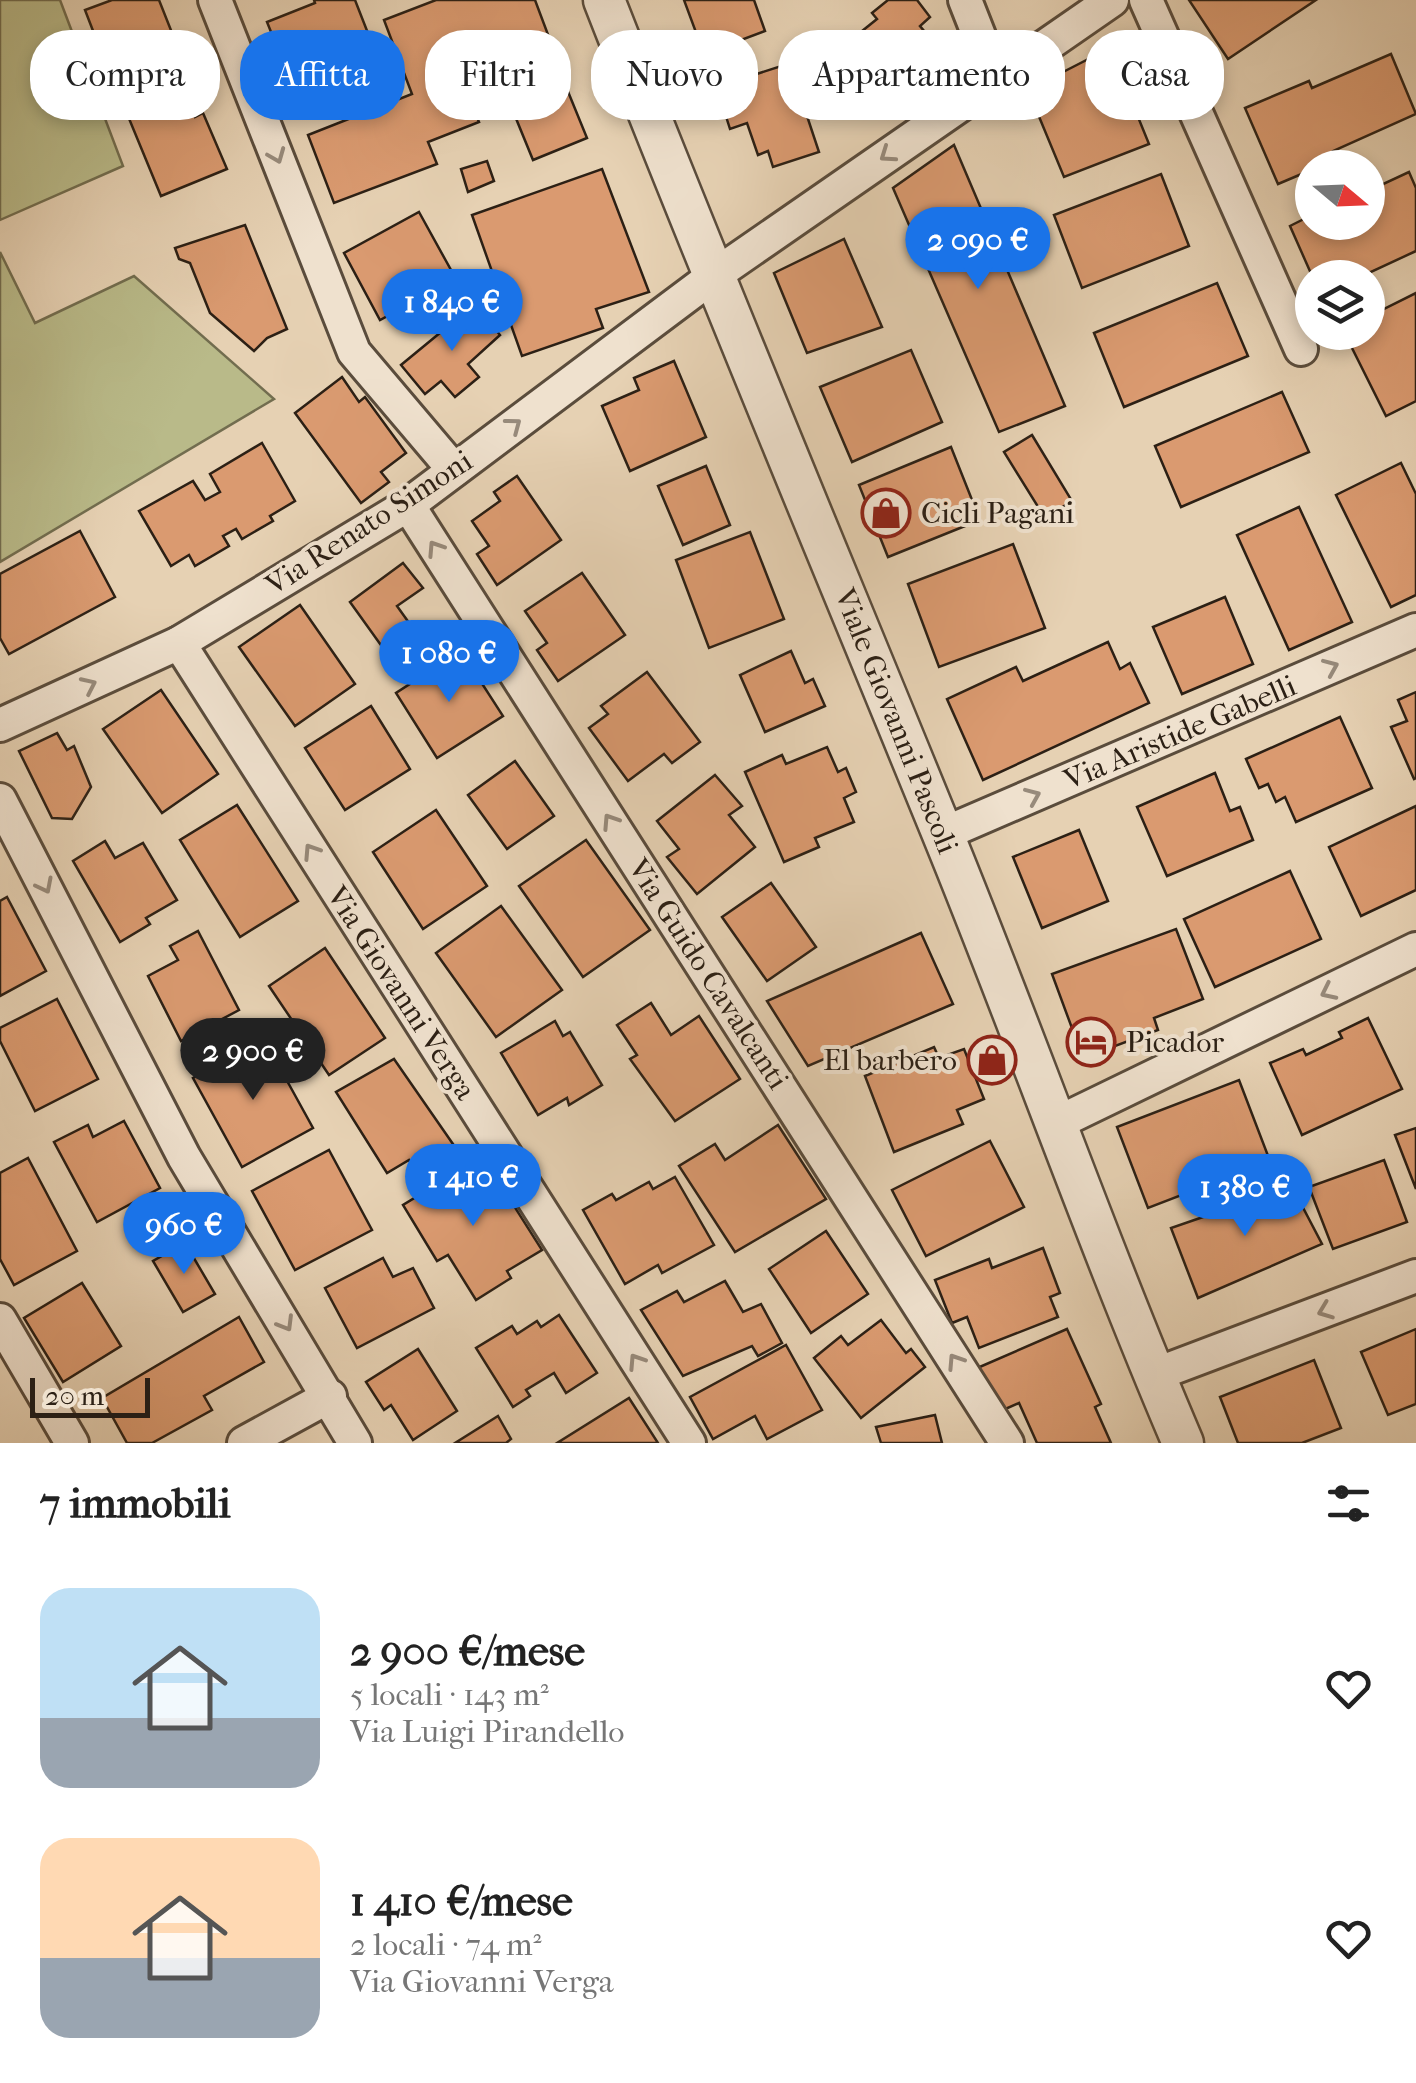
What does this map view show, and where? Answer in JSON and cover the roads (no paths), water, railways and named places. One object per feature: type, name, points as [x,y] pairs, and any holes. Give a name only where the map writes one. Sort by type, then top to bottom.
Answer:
[{"type":"street","points":[[215,0],[354,352],[454,470]]},
{"type":"street","name":"Viale Giovanni Pascoli","points":[[604,0],[712,277],[943,834],[1183,1443]]},
{"type":"street","points":[[964,0],[976,30]]},
{"type":"street","name":"Via Renato Simoni","points":[[1065,32],[1112,0]]},
{"type":"street","points":[[1146,0],[1295,335]]},
{"type":"street","name":"Via Renato Simoni","points":[[0,725],[179,643],[408,505],[712,277],[938,120]]},
{"type":"street","name":"Via Guido Cavalcanti","points":[[408,505],[1007,1443]]},
{"type":"street","name":"Via Aristide Gabelli","points":[[943,834],[1416,630]]},
{"type":"street","name":"Via Giovanni Verga","points":[[179,643],[689,1443]]},
{"type":"street","points":[[0,800],[184,1157],[356,1443]]},
{"type":"street","points":[[1057,1123],[1416,949]]},
{"type":"street","points":[[1154,1375],[1416,1276]]},
{"type":"street","points":[[0,1320],[72,1443]]},
{"type":"street","points":[[244,1443],[330,1396]]},
{"type":"place","name":"Cicli Pagani","points":[[886,513]]},
{"type":"place","name":"Picador","points":[[1091,1042]]},
{"type":"place","name":"El barbero","points":[[992,1060]]}]
